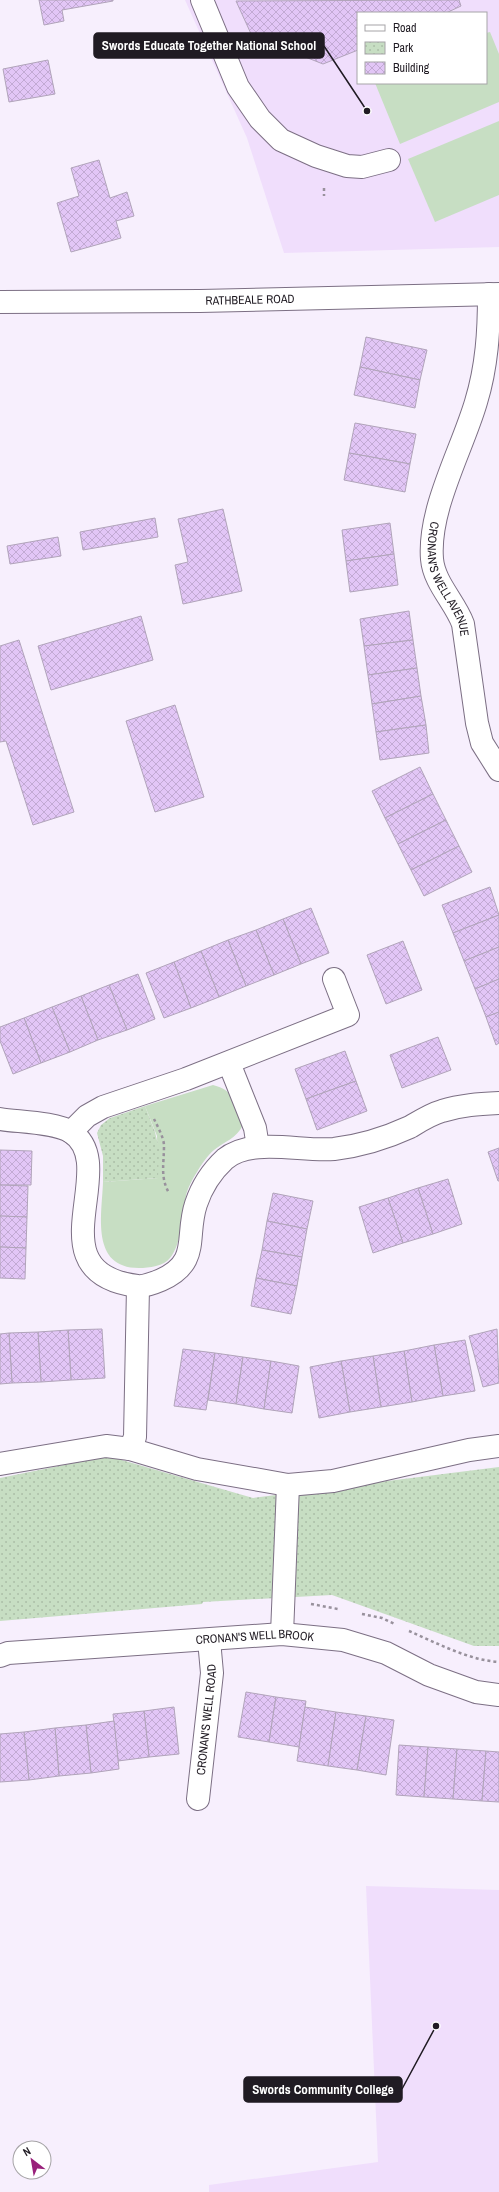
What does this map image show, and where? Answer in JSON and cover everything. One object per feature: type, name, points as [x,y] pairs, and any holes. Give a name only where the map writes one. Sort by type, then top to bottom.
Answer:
[{"type":"street","points":[[202,0],[238,87],[260,119],[281,140],[316,156],[347,166],[362,167],[389,160]]},
{"type":"street","name":"RATHBEALE ROAD","points":[[0,302],[200,301],[494,294]]},
{"type":"street","name":"CRONAN'S WELL AVENUE","points":[[494,294],[483,374],[476,403],[438,511],[432,534],[432,561],[439,582],[458,611],[463,624],[482,743],[499,770]]},
{"type":"street","points":[[71,1132],[87,1116],[103,1107],[229,1063],[348,1015],[334,979]]},
{"type":"street","points":[[229,1063],[255,1128],[258,1147]]},
{"type":"street","points":[[0,1119],[57,1127],[71,1132],[80,1142],[86,1154],[88,1178],[82,1237],[85,1255],[94,1268],[108,1278],[138,1287],[155,1283],[173,1275],[186,1260],[191,1244],[195,1206],[205,1182],[214,1170],[232,1155],[243,1149],[258,1147],[332,1149],[356,1146],[407,1128],[440,1111],[472,1104],[499,1104]]},
{"type":"street","points":[[130,1449],[135,1437],[138,1287]]},
{"type":"street","points":[[0,1464],[92,1447],[106,1446],[130,1449],[197,1470],[288,1485],[333,1481],[469,1450],[499,1446]]},
{"type":"street","points":[[282,1634],[288,1485]]},
{"type":"street","name":"CRONAN'S WELL BROOK","points":[[0,1656],[8,1653],[282,1634],[343,1640],[386,1653],[429,1675],[476,1692],[499,1696]]},
{"type":"street","name":"CRONAN'S WELL ROAD","points":[[198,1799],[212,1673],[209,1640]]},
{"type":"path","points":[[145,1093],[150,1112],[164,1145],[162,1165],[164,1184],[171,1196],[195,1206]]},
{"type":"shaded area","points":[[185,0],[499,0],[499,247],[284,253],[247,138]]},
{"type":"shaded area","points":[[366,1886],[499,1890],[499,2192],[209,2192],[209,2185],[378,2162]]},
{"type":"green space","points":[[490,32],[499,54],[499,102],[400,144],[375,84],[487,84],[487,33]]},
{"type":"green space","points":[[499,121],[499,195],[435,222],[408,159]]},
{"type":"green space","points":[[213,1085],[226,1091],[234,1099],[243,1125],[234,1137],[218,1147],[209,1155],[200,1166],[192,1180],[187,1193],[177,1245],[170,1258],[160,1265],[152,1267],[139,1268],[123,1266],[113,1259],[106,1249],[102,1237],[101,1209],[103,1182],[158,1178],[157,1136],[145,1106]]},
{"type":"green space","points":[[145,1106],[155,1132],[159,1149],[158,1178],[103,1182],[103,1156],[97,1133],[101,1125],[110,1118]]},
{"type":"green space","points":[[108,1456],[253,1498],[499,1467],[499,1646],[474,1646],[332,1595],[203,1602],[202,1604],[0,1621],[0,1478]]},
{"type":"building","points":[[39,0],[113,1],[62,10],[64,21],[44,25]]},
{"type":"building","points":[[459,0],[461,6],[448,12],[357,12],[357,50],[323,64],[252,36],[236,1]]},
{"type":"building","points":[[48,60],[55,94],[9,102],[3,69]]},
{"type":"building","points":[[99,160],[110,198],[127,192],[134,216],[116,221],[121,238],[71,252],[57,203],[79,196],[71,168]]},
{"type":"building","points":[[366,337],[427,350],[420,380],[360,367]]},
{"type":"building","points":[[360,367],[420,380],[415,408],[354,395]]},
{"type":"building","points":[[355,423],[416,434],[410,464],[349,453]]},
{"type":"building","points":[[349,453],[410,464],[405,492],[344,480]]},
{"type":"building","points":[[223,509],[242,591],[183,604],[175,565],[188,562],[178,519]]},
{"type":"building","points":[[155,518],[158,537],[83,550],[80,532]]},
{"type":"building","points":[[390,523],[394,554],[346,561],[342,530]]},
{"type":"building","points":[[58,537],[61,556],[10,564],[7,546]]},
{"type":"building","points":[[394,554],[398,585],[350,592],[346,561]]},
{"type":"building","points":[[409,611],[413,640],[364,646],[360,619]]},
{"type":"building","points":[[141,616],[153,660],[51,690],[38,646]]},
{"type":"building","points":[[19,640],[74,812],[33,825],[6,741],[0,742],[0,646]]},
{"type":"building","points":[[413,640],[417,668],[368,675],[364,646]]},
{"type":"building","points":[[417,668],[421,696],[372,704],[368,675]]},
{"type":"building","points":[[421,696],[426,725],[376,732],[372,704]]},
{"type":"building","points":[[175,705],[204,797],[155,812],[126,721]]},
{"type":"building","points":[[426,725],[429,753],[380,760],[376,732]]},
{"type":"building","points":[[420,767],[433,794],[385,818],[372,791]]},
{"type":"building","points":[[433,794],[446,820],[398,844],[385,818]]},
{"type":"building","points":[[446,820],[459,846],[411,870],[398,844]]},
{"type":"building","points":[[459,846],[472,872],[424,896],[411,870]]},
{"type":"building","points":[[490,887],[499,915],[453,933],[442,905]]},
{"type":"building","points":[[311,908],[329,953],[301,964],[283,919]]},
{"type":"building","points":[[499,915],[499,947],[464,961],[453,933]]},
{"type":"building","points":[[283,919],[301,964],[274,975],[256,930]]},
{"type":"building","points":[[256,930],[274,975],[246,986],[228,940]]},
{"type":"building","points":[[228,940],[246,986],[219,997],[201,951]]},
{"type":"building","points":[[403,941],[422,990],[386,1004],[367,955]]},
{"type":"building","points":[[499,947],[499,979],[475,989],[464,961]]},
{"type":"building","points":[[201,951],[219,997],[191,1008],[174,962]]},
{"type":"building","points":[[174,962],[191,1008],[164,1018],[146,973]]},
{"type":"building","points":[[138,974],[155,1019],[127,1030],[109,985]]},
{"type":"building","points":[[499,979],[499,1012],[486,1017],[475,989]]},
{"type":"building","points":[[109,985],[127,1030],[98,1040],[81,996]]},
{"type":"building","points":[[81,996],[98,1040],[70,1052],[52,1007]]},
{"type":"building","points":[[52,1007],[70,1052],[41,1063],[24,1018]]},
{"type":"building","points":[[499,1012],[499,1043],[496,1045],[486,1017]]},
{"type":"building","points":[[24,1018],[41,1063],[13,1074],[0,1041],[0,1027]]},
{"type":"building","points":[[438,1037],[451,1070],[402,1088],[390,1055]]},
{"type":"building","points":[[345,1051],[356,1081],[306,1099],[295,1069]]},
{"type":"building","points":[[356,1081],[367,1111],[317,1130],[306,1099]]},
{"type":"building","points":[[499,1148],[499,1181],[498,1181],[488,1152]]},
{"type":"building","points":[[0,1150],[32,1151],[31,1185],[0,1185]]},
{"type":"building","points":[[448,1179],[462,1224],[433,1234],[418,1188]]},
{"type":"building","points":[[0,1185],[28,1186],[27,1217],[0,1216]]},
{"type":"building","points":[[418,1188],[433,1234],[403,1243],[388,1198]]},
{"type":"building","points":[[273,1193],[313,1201],[307,1229],[267,1221]]},
{"type":"building","points":[[388,1198],[403,1243],[373,1253],[359,1207]]},
{"type":"building","points":[[0,1216],[27,1217],[26,1248],[0,1247]]},
{"type":"building","points":[[267,1221],[307,1229],[302,1257],[262,1250]]},
{"type":"building","points":[[0,1247],[26,1248],[25,1279],[0,1278]]},
{"type":"building","points":[[262,1250],[302,1257],[297,1286],[256,1278]]},
{"type":"building","points":[[256,1278],[297,1286],[291,1314],[251,1306]]},
{"type":"building","points":[[102,1329],[105,1378],[71,1380],[68,1330]]},
{"type":"building","points":[[497,1329],[499,1383],[483,1387],[469,1336]]},
{"type":"building","points":[[68,1330],[71,1380],[41,1382],[38,1332]]},
{"type":"building","points":[[38,1332],[41,1382],[12,1383],[9,1333]]},
{"type":"building","points":[[9,1333],[12,1383],[0,1384],[0,1334]]},
{"type":"building","points":[[465,1340],[475,1391],[443,1396],[434,1345]]},
{"type":"building","points":[[434,1345],[443,1396],[412,1402],[404,1351]]},
{"type":"building","points":[[183,1349],[215,1353],[206,1410],[174,1406]]},
{"type":"building","points":[[404,1351],[412,1402],[381,1407],[373,1356]]},
{"type":"building","points":[[215,1353],[243,1357],[236,1404],[208,1400]]},
{"type":"building","points":[[373,1356],[381,1407],[350,1412],[341,1361]]},
{"type":"building","points":[[243,1357],[271,1361],[264,1409],[236,1404]]},
{"type":"building","points":[[271,1361],[299,1366],[292,1413],[264,1409]]},
{"type":"building","points":[[341,1361],[350,1412],[319,1418],[310,1367]]},
{"type":"building","points":[[246,1692],[276,1697],[269,1742],[238,1737]]},
{"type":"building","points":[[276,1697],[306,1701],[299,1747],[269,1742]]},
{"type":"building","points":[[174,1707],[179,1754],[149,1757],[144,1711]]},
{"type":"building","points":[[305,1707],[336,1712],[328,1766],[297,1761]]},
{"type":"building","points":[[144,1711],[149,1757],[118,1761],[113,1714]]},
{"type":"building","points":[[336,1712],[366,1716],[357,1770],[328,1766]]},
{"type":"building","points":[[366,1716],[394,1720],[386,1775],[357,1770]]},
{"type":"building","points":[[114,1721],[119,1769],[91,1773],[86,1725]]},
{"type":"building","points":[[86,1725],[91,1773],[59,1776],[55,1728]]},
{"type":"building","points":[[55,1728],[59,1776],[29,1780],[24,1732]]},
{"type":"building","points":[[24,1732],[29,1780],[0,1782],[0,1734]]},
{"type":"building","points":[[399,1745],[428,1747],[424,1797],[396,1795]]},
{"type":"building","points":[[428,1747],[457,1749],[453,1799],[424,1797]]},
{"type":"building","points":[[457,1749],[486,1751],[482,1801],[453,1799]]},
{"type":"building","points":[[486,1751],[499,1752],[499,1802],[482,1801]]},
{"type":"place","name":"Swords Educate Together National School","points":[[367,111]]},
{"type":"place","name":"Swords Community College","points":[[436,2026]]}]
